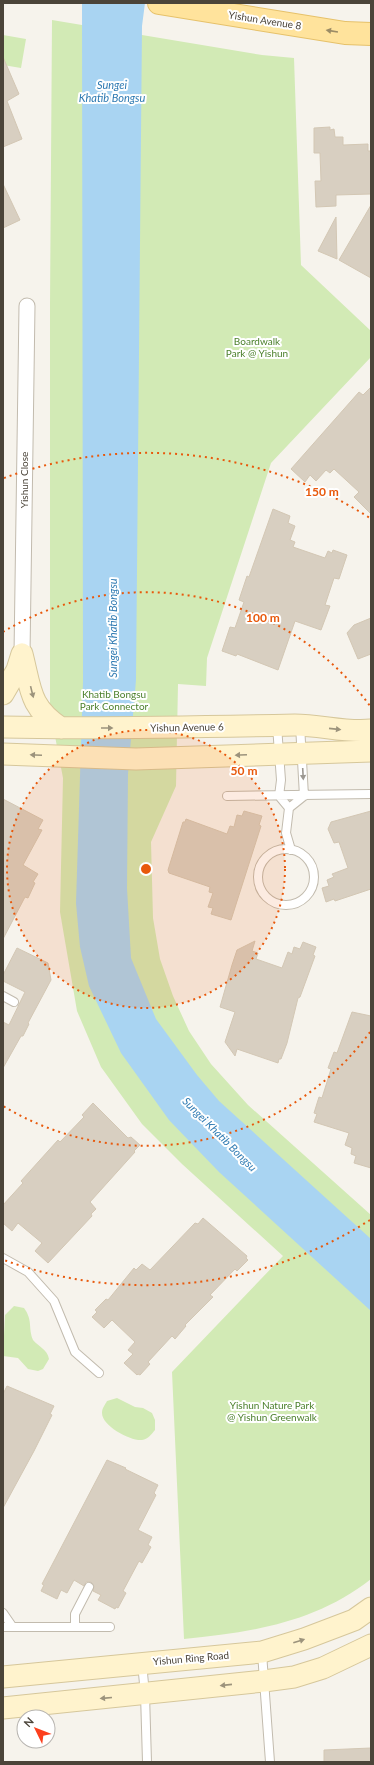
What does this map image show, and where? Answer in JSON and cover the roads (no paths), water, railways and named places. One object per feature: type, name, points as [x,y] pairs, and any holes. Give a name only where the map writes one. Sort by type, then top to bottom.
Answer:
[{"type":"main road","name":"Yishun Avenue 8","points":[[163,4],[345,33],[371,34]]},
{"type":"main road","points":[[3,694],[17,670],[22,654]]},
{"type":"main road","points":[[22,654],[34,700],[40,712],[65,728]]},
{"type":"main road","name":"Yishun Avenue 6","points":[[3,727],[146,728],[300,725],[360,731],[371,730]]},
{"type":"main road","points":[[3,754],[146,759],[371,751]]},
{"type":"main road","name":"Yishun Ring Road","points":[[3,1677],[141,1662],[262,1652],[304,1639],[354,1620],[371,1608]]},
{"type":"main road","points":[[3,1708],[264,1682],[294,1677],[323,1668],[371,1645]]},
{"type":"main road","points":[[58,1703],[59,1671]]},
{"type":"street","name":"Yishun Close","points":[[22,654],[27,306]]},
{"type":"lane","points":[[300,725],[304,796]]},
{"type":"lane","points":[[277,726],[281,780],[279,796],[289,808]]},
{"type":"lane","points":[[227,796],[371,794]]},
{"type":"lane","points":[[276,852],[291,850],[300,853],[308,859],[313,867],[313,886],[308,895],[301,901],[292,905],[282,905],[273,902],[265,896],[260,888],[258,878],[260,868],[265,860],[276,852],[286,833],[289,808],[304,796]]},
{"type":"lane","points":[[286,833],[291,850]]},
{"type":"lane","points":[[3,996],[14,1002]]},
{"type":"lane","points":[[3,1258],[28,1272],[54,1301],[75,1352],[99,1373]]},
{"type":"lane","points":[[75,1627],[75,1614],[89,1587]]},
{"type":"lane","points":[[3,1613],[12,1626]]},
{"type":"lane","points":[[3,1627],[110,1627]]},
{"type":"lane","points":[[262,1652],[270,1762]]},
{"type":"lane","points":[[141,1662],[145,1694],[147,1762]]},
{"type":"water","name":"Sungei Khatib Bongsu","points":[[82,3],[145,3],[142,26],[136,680],[128,774],[127,888],[131,958],[156,1019],[197,1075],[219,1101],[371,1239],[371,1311],[219,1172],[169,1120],[121,1053],[89,986],[80,947],[76,903],[83,681]]},
{"type":"park label","name":"Boardwalk Park @ Yishun","points":[[257,346]]},
{"type":"park label","name":"Khatib Bongsu Park Connector","points":[[114,700]]},
{"type":"park label","name":"Yishun Nature Park @ Yishun Greenwalk","points":[[272,1410]]}]
